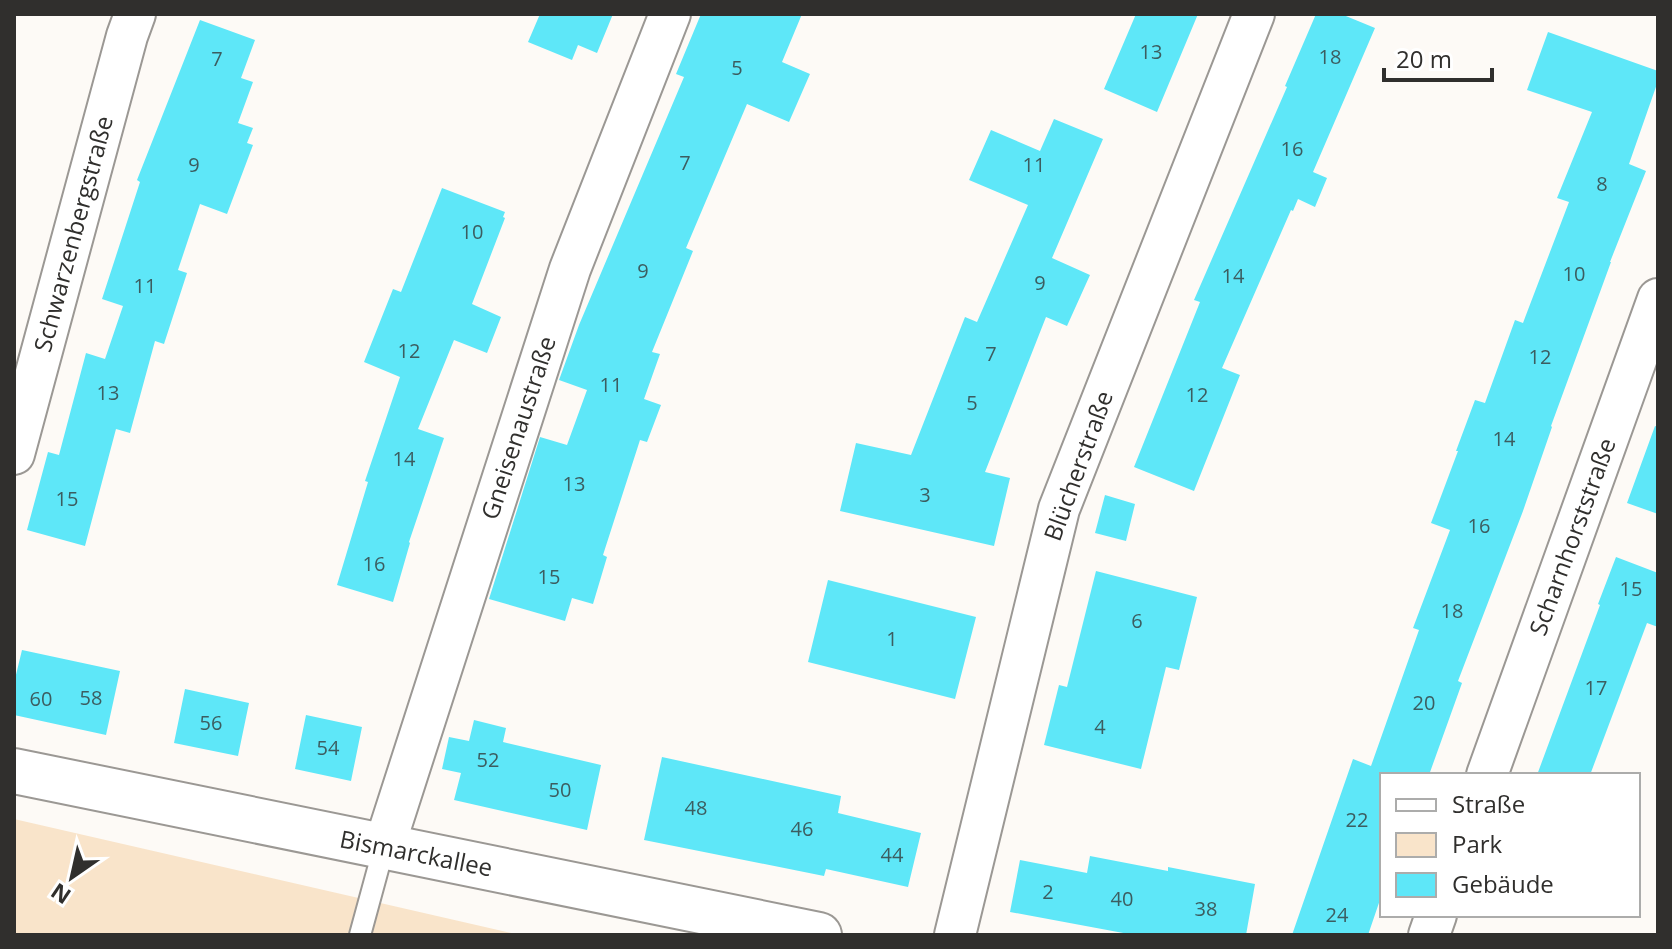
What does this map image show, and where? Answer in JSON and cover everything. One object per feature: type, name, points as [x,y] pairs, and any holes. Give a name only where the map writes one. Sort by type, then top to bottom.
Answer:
[{"type":"street","name":"Schwarzenbergstraße","points":[[14,454],[135,14]]},
{"type":"street","name":"Gneisenaustraße","points":[[384,847],[570,269],[670,14]]},
{"type":"street","name":"Blücherstraße","points":[[955,935],[1059,509],[1254,14]]},
{"type":"street","name":"Scharnhorststraße","points":[[1488,773],[1651,342],[1658,299]]},
{"type":"street","name":"Bismarckallee","points":[[14,771],[819,935]]},
{"type":"lane","points":[[360,935],[384,847]]},
{"type":"green space","points":[[14,819],[520,935],[14,935]]},
{"type":"building","points":[[540,14],[613,14],[597,53],[578,45],[572,60],[528,42]]},
{"type":"building","points":[[701,14],[802,14],[782,62],[810,74],[789,122],[747,104],[686,248],[693,251],[652,352],[660,354],[644,399],[661,405],[647,442],[640,440],[603,555],[607,557],[593,604],[572,598],[565,621],[489,599],[540,437],[567,445],[587,390],[559,380],[579,325],[684,77],[676,74]]},
{"type":"building","points":[[1136,14],[1198,14],[1157,112],[1104,89]]},
{"type":"building","points":[[1316,14],[1341,14],[1375,28],[1313,172],[1327,178],[1315,207],[1298,199],[1291,210],[1222,368],[1240,375],[1194,491],[1134,467],[1200,302],[1194,300]]},
{"type":"building","points":[[200,20],[255,40],[241,78],[253,82],[238,123],[253,128],[247,143],[253,145],[227,214],[200,204],[178,270],[187,273],[164,344],[155,341],[130,433],[116,429],[85,546],[27,530],[48,452],[59,455],[86,353],[105,359],[123,306],[102,299],[140,182],[137,180]]},
{"type":"building","points":[[1548,32],[1658,71],[1658,81],[1629,164],[1646,171],[1458,681],[1462,683],[1430,773],[1380,773],[1380,900],[1368,935],[1292,935],[1353,759],[1371,766],[1419,630],[1413,628],[1450,530],[1431,523],[1475,400],[1485,403],[1515,320],[1523,323],[1569,202],[1557,198],[1592,112],[1527,90]]},
{"type":"building","points":[[1054,119],[1103,139],[1052,258],[1090,275],[1067,326],[1046,317],[985,472],[1010,478],[994,546],[840,511],[856,443],[911,455],[965,317],[977,322],[1028,205],[969,180],[991,130],[1040,151]]},
{"type":"building","points":[[442,188],[505,212],[472,304],[501,317],[487,353],[454,340],[418,429],[444,438],[409,542],[393,602],[337,585],[368,482],[365,481],[400,377],[364,362],[393,289],[401,292]]},
{"type":"building","points":[[1655,426],[1658,427],[1658,514],[1627,503]]},
{"type":"building","points":[[1105,495],[1135,504],[1126,541],[1095,533]]},
{"type":"building","points":[[1616,557],[1658,573],[1658,627],[1647,623],[1591,773],[1538,773],[1600,605]]},
{"type":"building","points":[[1096,571],[1197,597],[1179,670],[1166,667],[1141,769],[1044,745],[1059,685],[1067,687]]},
{"type":"building","points":[[828,580],[976,617],[955,699],[808,662]]},
{"type":"building","points":[[22,650],[120,671],[106,735],[14,715],[14,683]]},
{"type":"building","points":[[185,689],[249,703],[238,756],[174,743]]},
{"type":"building","points":[[306,715],[362,727],[351,781],[295,769]]},
{"type":"building","points":[[474,720],[506,728],[503,742],[601,765],[587,830],[454,800],[461,773],[442,769],[449,737],[469,741]]},
{"type":"building","points":[[662,757],[841,796],[838,813],[921,833],[908,887],[826,869],[824,876],[644,840]]},
{"type":"building","points":[[1090,856],[1255,884],[1246,935],[1134,935],[1010,912],[1020,860],[1087,873]]}]
